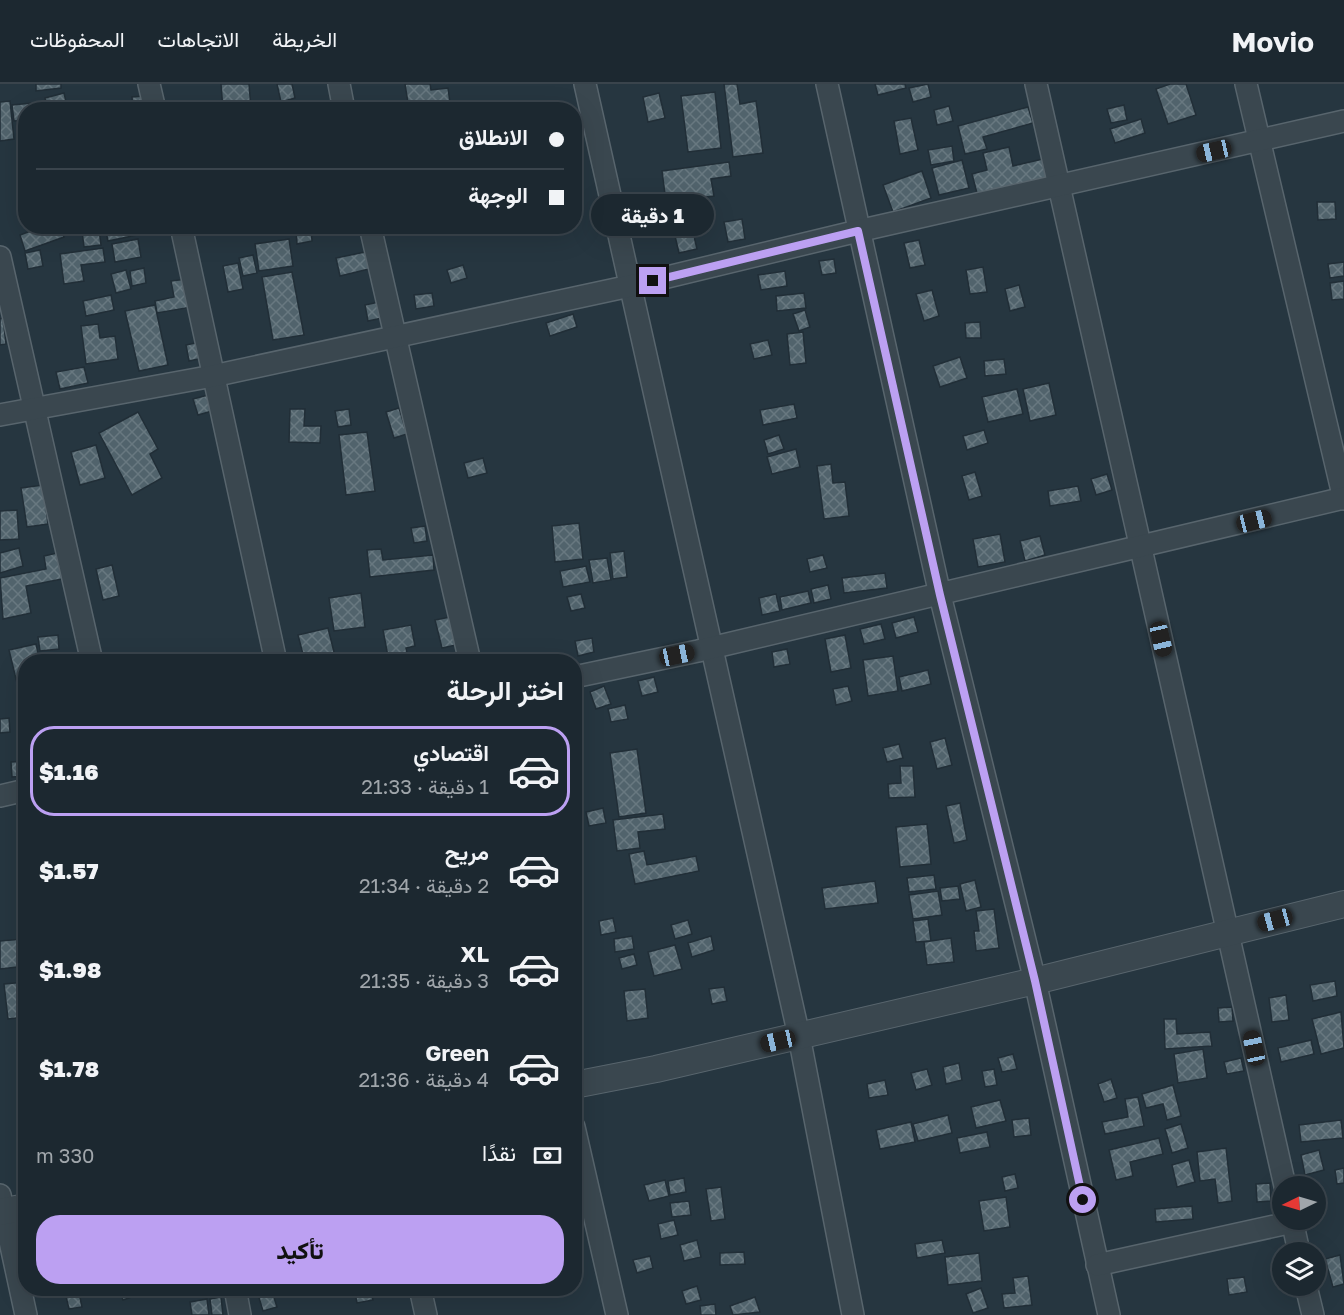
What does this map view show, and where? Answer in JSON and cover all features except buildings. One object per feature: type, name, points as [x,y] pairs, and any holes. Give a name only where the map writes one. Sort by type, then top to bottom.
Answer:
[{"type":"street","points":[[149,84],[153,102]]},
{"type":"street","points":[[339,84],[342,102]]},
{"type":"street","points":[[585,84],[799,1036],[854,1315]]},
{"type":"street","points":[[827,84],[940,595],[1035,981],[1109,1315]]},
{"type":"street","points":[[1036,84],[1283,1176]]},
{"type":"street","points":[[582,675],[940,595],[1344,499],[1246,84]]},
{"type":"street","points":[[0,415],[213,376],[630,286],[858,231],[1344,121]]},
{"type":"street","points":[[183,234],[274,654]]},
{"type":"street","points":[[372,234],[468,654]]},
{"type":"street","points":[[0,257],[90,654]]},
{"type":"street","points":[[0,796],[18,792]]},
{"type":"street","points":[[582,1083],[1035,981],[1344,904]]},
{"type":"street","points":[[582,1162],[617,1315]]},
{"type":"street","points":[[7,1206],[18,1269]]},
{"type":"street","points":[[1097,1265],[1272,1226]]},
{"type":"street","points":[[23,1296],[26,1315]]},
{"type":"street","points":[[236,1296],[240,1315]]},
{"type":"street","points":[[422,1296],[426,1315]]},
{"type":"street","points":[[1308,1296],[1313,1315]]},
{"type":"route","points":[[653,281],[858,231],[940,595],[1035,981],[1083,1200]]}]
